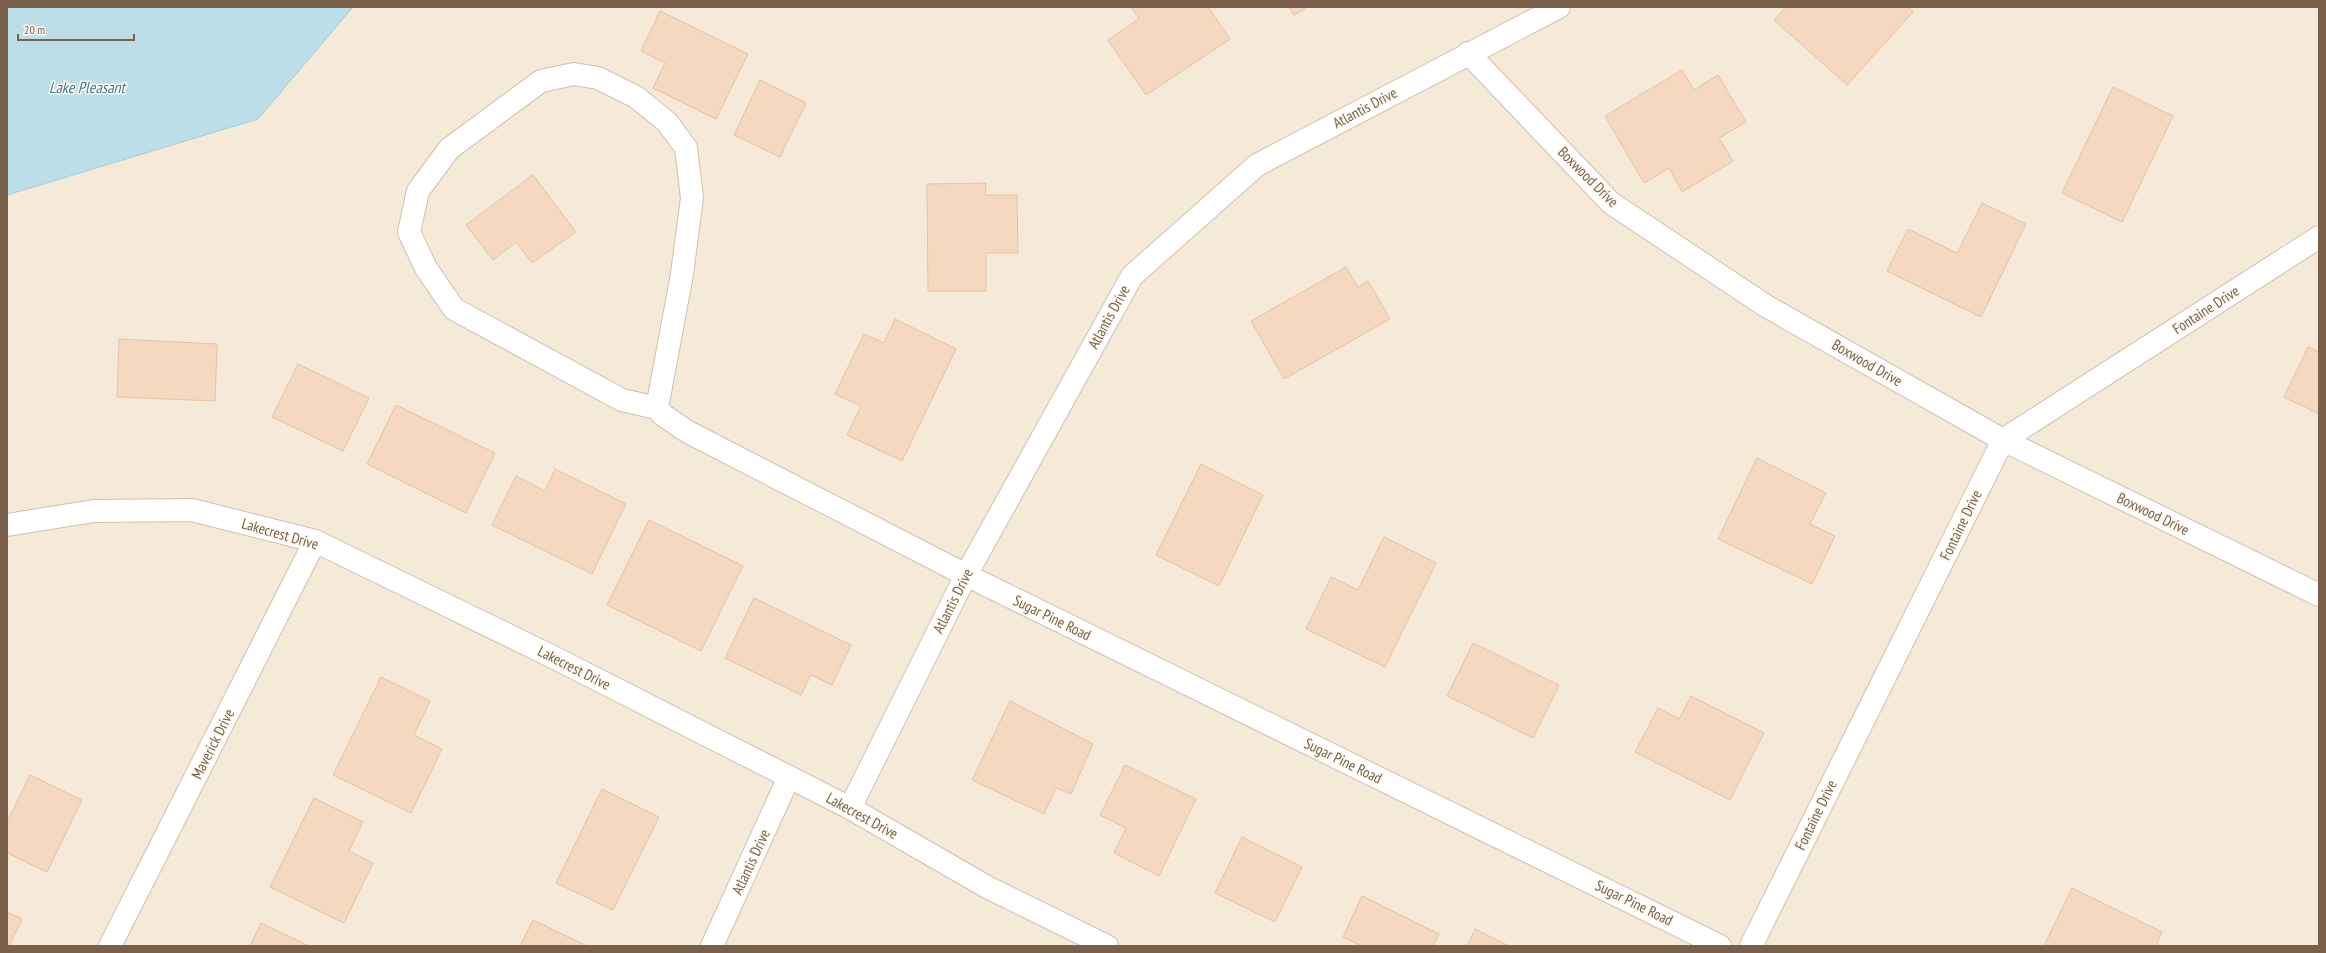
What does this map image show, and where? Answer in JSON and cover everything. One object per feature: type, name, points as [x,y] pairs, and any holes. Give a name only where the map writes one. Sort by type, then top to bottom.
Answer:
[{"type":"street","name":"Atlantis Drive","points":[[850,808],[966,575],[1132,276],[1257,165],[1468,53],[1559,7]]},
{"type":"street","name":"Boxwood Drive","points":[[1468,53],[1611,203],[1766,306],[2003,440],[2319,595]]},
{"type":"street","points":[[574,74],[598,78],[636,97],[667,122],[686,148],[692,198],[682,274],[657,408],[622,400],[454,309],[426,268],[409,232],[418,191],[449,149],[541,82],[574,74]]},
{"type":"street","name":"Fontaine Drive","points":[[1751,946],[2003,440],[2319,237]]},
{"type":"street","name":"Sugar Pine Road","points":[[657,408],[663,415],[688,432],[966,575],[1720,946]]},
{"type":"street","name":"Lakecrest Drive","points":[[7,525],[94,511],[192,510],[315,541],[557,659],[850,808],[987,887],[1107,946]]},
{"type":"street","name":"Maverick Drive","points":[[110,946],[315,541]]},
{"type":"street","name":"Atlantis Drive","points":[[712,946],[790,778]]},
{"type":"shaded area","points":[[7,7],[2319,7],[2319,946],[7,946]]},
{"type":"water","name":"Lake Pleasant","points":[[7,7],[353,7],[258,119],[7,195]]},
{"type":"building","points":[[1131,7],[1208,7],[1230,39],[1146,95],[1108,40],[1139,19]]},
{"type":"building","points":[[1289,7],[1307,7],[1294,15]]},
{"type":"building","points":[[1786,7],[1908,7],[1913,12],[1847,85],[1774,20]]},
{"type":"building","points":[[660,11],[748,54],[716,119],[653,88],[665,63],[641,51]]},
{"type":"building","points":[[1682,70],[1694,90],[1718,75],[1746,122],[1719,138],[1733,161],[1682,192],[1669,168],[1644,183],[1605,116]]},
{"type":"building","points":[[760,80],[806,103],[780,157],[734,135]]},
{"type":"building","points":[[2113,87],[2173,116],[2122,222],[2062,193]]},
{"type":"building","points":[[533,175],[576,232],[532,263],[516,242],[493,260],[466,225]]},
{"type":"building","points":[[986,183],[985,195],[1017,195],[1018,253],[986,253],[986,291],[928,291],[927,184]]},
{"type":"building","points":[[1982,203],[2026,224],[1981,317],[1887,271],[1908,229],[1957,253]]},
{"type":"building","points":[[1346,267],[1358,287],[1368,281],[1390,319],[1284,379],[1251,321]]},
{"type":"building","points":[[895,319],[956,349],[902,461],[847,435],[861,406],[835,394],[864,334],[884,343]]},
{"type":"building","points":[[119,339],[217,344],[215,401],[117,397]]},
{"type":"building","points":[[2308,347],[2319,352],[2319,414],[2284,397]]},
{"type":"building","points":[[298,364],[369,398],[343,451],[272,417]]},
{"type":"building","points":[[396,405],[495,453],[466,513],[367,464]]},
{"type":"building","points":[[1757,458],[1826,493],[1810,524],[1835,536],[1812,584],[1718,539]]},
{"type":"building","points":[[1201,464],[1263,495],[1219,586],[1156,555]]},
{"type":"building","points":[[555,469],[626,504],[592,574],[492,525],[516,476],[545,491]]},
{"type":"building","points":[[649,520],[743,566],[701,651],[607,605]]},
{"type":"building","points":[[1384,537],[1436,563],[1385,667],[1306,629],[1331,577],[1358,590]]},
{"type":"building","points":[[754,598],[851,645],[832,685],[811,675],[801,695],[725,658]]},
{"type":"building","points":[[1473,643],[1559,685],[1533,738],[1447,696]]},
{"type":"building","points":[[381,677],[430,701],[414,735],[442,749],[411,813],[333,775]]},
{"type":"building","points":[[1691,696],[1764,733],[1730,800],[1635,752],[1658,708],[1679,719]]},
{"type":"building","points":[[1010,701],[1093,744],[1071,794],[1056,788],[1044,814],[972,780]]},
{"type":"building","points":[[1125,765],[1196,799],[1159,876],[1114,853],[1126,828],[1100,815]]},
{"type":"building","points":[[30,775],[82,800],[47,872],[7,853],[7,822]]},
{"type":"building","points":[[602,789],[659,817],[613,910],[556,883]]},
{"type":"building","points":[[314,798],[363,822],[349,851],[373,863],[344,923],[270,887]]},
{"type":"building","points":[[1242,837],[1302,867],[1275,922],[1215,893]]},
{"type":"building","points":[[2072,888],[2162,932],[2156,946],[2044,946]]},
{"type":"building","points":[[1362,896],[1439,934],[1433,946],[1362,946],[1343,937]]},
{"type":"building","points":[[7,912],[22,919],[9,946],[7,946]]},
{"type":"building","points":[[533,920],[587,946],[520,946]]},
{"type":"building","points":[[261,923],[309,946],[250,946]]},
{"type":"building","points":[[1475,929],[1509,946],[1467,946]]}]
